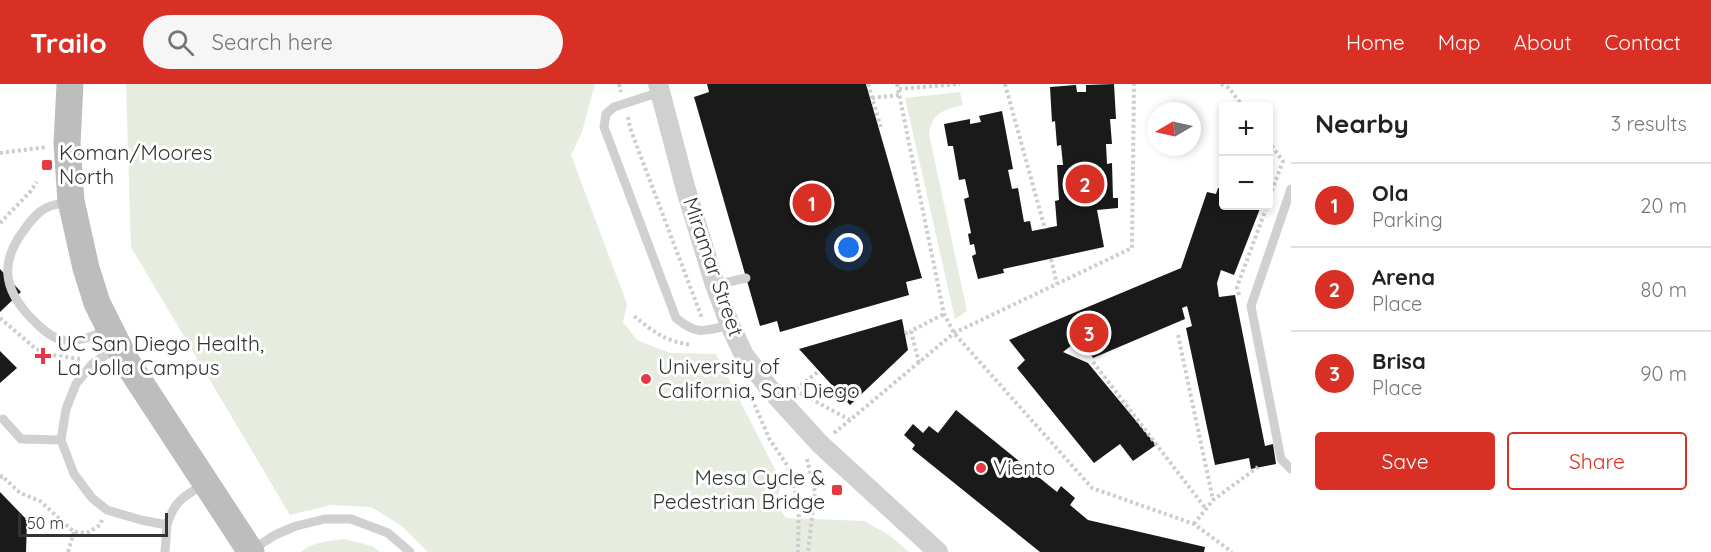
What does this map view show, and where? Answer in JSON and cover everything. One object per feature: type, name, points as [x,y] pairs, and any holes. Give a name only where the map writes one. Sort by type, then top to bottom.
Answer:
[{"type":"street","points":[[70,84],[67,144],[71,201],[86,268],[97,303],[114,338],[250,552]]},
{"type":"street","name":"Miramar Street","points":[[659,88],[686,190],[715,285],[744,354],[776,398],[827,450],[938,552]]},
{"type":"lane","points":[[659,88],[614,107],[606,114],[604,127],[676,318],[690,329],[704,331],[730,325]]},
{"type":"lane","points":[[1291,189],[1251,306],[1281,459],[1291,469]]},
{"type":"lane","points":[[71,201],[47,207],[33,217],[13,245],[7,265],[10,289],[20,306],[33,320],[47,333],[59,339],[114,338]]},
{"type":"lane","points":[[715,285],[746,278]]},
{"type":"lane","points":[[114,338],[76,384],[66,409],[61,440],[75,474],[92,498],[107,510],[167,525]]},
{"type":"lane","points":[[3,419],[21,439],[61,440]]},
{"type":"lane","points":[[165,552],[167,525],[171,512],[178,501],[205,483]]},
{"type":"lane","points":[[250,552],[274,535],[296,526],[325,519],[351,519],[388,533],[410,552]]},
{"type":"path","points":[[868,84],[881,128],[879,128]]},
{"type":"path","points":[[960,84],[898,86],[944,314],[954,333],[1092,488],[1194,524],[1232,552]]},
{"type":"path","points":[[1005,84],[1045,229]]},
{"type":"path","points":[[830,436],[954,333],[1132,248],[1134,84]]},
{"type":"path","points":[[1221,84],[1228,85],[1240,102]]},
{"type":"path","points":[[872,98],[900,94]]},
{"type":"path","points":[[627,112],[641,159],[705,324]]},
{"type":"path","points":[[0,153],[67,144]]},
{"type":"path","points":[[1273,146],[1283,160],[1273,189]]},
{"type":"path","points":[[0,222],[37,182]]},
{"type":"path","points":[[1051,259],[1057,284]]},
{"type":"path","points":[[905,334],[944,314]]},
{"type":"path","points":[[634,316],[658,335],[679,343],[700,346]]},
{"type":"path","points":[[911,331],[919,363]]},
{"type":"path","points":[[1178,335],[1213,500]]},
{"type":"path","points":[[1093,362],[1206,509]]},
{"type":"path","points":[[796,390],[819,371]]},
{"type":"path","points":[[787,390],[796,390],[850,420]]},
{"type":"path","points":[[749,393],[770,440],[787,465],[799,502],[798,552]]},
{"type":"path","points":[[808,552],[815,492],[807,461],[810,451]]},
{"type":"path","points":[[1194,524],[1213,500],[1258,468]]},
{"type":"path","points":[[0,478],[2,476],[20,493],[40,501],[74,532],[87,533],[100,525],[107,510]]},
{"type":"path","points":[[68,552],[74,532]]},
{"type":"shaded area","points":[[126,84],[595,84],[582,132],[571,155],[627,304],[623,322],[637,340],[670,353],[716,354],[781,481],[777,505],[786,518],[864,521],[889,535],[909,552],[428,552],[403,527],[371,507],[331,505],[290,515],[131,247]]},
{"type":"shaded area","points":[[960,92],[963,105],[936,116],[929,134],[967,311],[955,319],[905,98]]},
{"type":"shaded area","points":[[344,539],[372,546],[380,552],[301,552],[315,544]]},
{"type":"building","points":[[707,84],[866,84],[922,278],[906,282],[909,295],[780,332],[777,321],[760,326],[694,97],[709,92]]},
{"type":"building","points":[[1114,84],[1116,119],[1110,119],[1112,144],[1106,144],[1107,164],[1112,163],[1113,198],[1118,198],[1118,208],[1097,210],[1104,247],[1003,269],[1004,273],[978,279],[972,256],[976,254],[974,244],[970,245],[968,234],[971,233],[964,199],[969,197],[965,179],[959,180],[953,146],[948,146],[944,124],[970,119],[970,124],[981,122],[979,116],[1002,111],[1013,169],[1008,170],[1012,189],[1018,188],[1024,222],[1030,221],[1032,231],[1057,226],[1055,201],[1059,200],[1057,165],[1063,165],[1061,145],[1057,146],[1055,121],[1052,122],[1050,87],[1076,85],[1077,92],[1086,92],[1086,85]]},
{"type":"building","points":[[1219,188],[1219,210],[1259,210],[1234,275],[1221,270],[1217,283],[1219,297],[1235,295],[1265,446],[1273,444],[1276,464],[1251,469],[1249,458],[1215,465],[1186,328],[1192,326],[1187,306],[1182,308],[1185,319],[1093,358],[1081,338],[1063,352],[1088,363],[1156,445],[1133,461],[1120,444],[1094,463],[1017,368],[1025,360],[1009,340],[1181,268],[1207,192],[1216,194]]},
{"type":"building","points":[[0,269],[21,292],[0,312]]},
{"type":"building","points":[[902,319],[908,350],[850,405],[799,349]]},
{"type":"building","points":[[0,351],[17,368],[0,383]]},
{"type":"building","name":"Viento","points":[[956,410],[1057,492],[1061,486],[1075,498],[1070,505],[1088,520],[1205,547],[1204,552],[1040,552],[912,449],[915,445],[904,435],[913,424],[923,433],[929,426],[938,433]]},
{"type":"building","points":[[0,492],[27,520],[26,552],[0,552]]},
{"type":"place","name":"Koman/Moores North","points":[[47,165]]},
{"type":"place","name":"Arena","points":[[1085,184]]},
{"type":"place","name":"Ola","points":[[812,203]]},
{"type":"place","name":"Brisa","points":[[1089,333]]},
{"type":"place","name":"UC San Diego Health, La Jolla Campus","points":[[43,356]]},
{"type":"place","name":"University of California, San Diego","points":[[646,379]]},
{"type":"place","name":"Viento","points":[[981,468]]},
{"type":"place","name":"Mesa Cycle & Pedestrian Bridge","points":[[837,490]]}]
